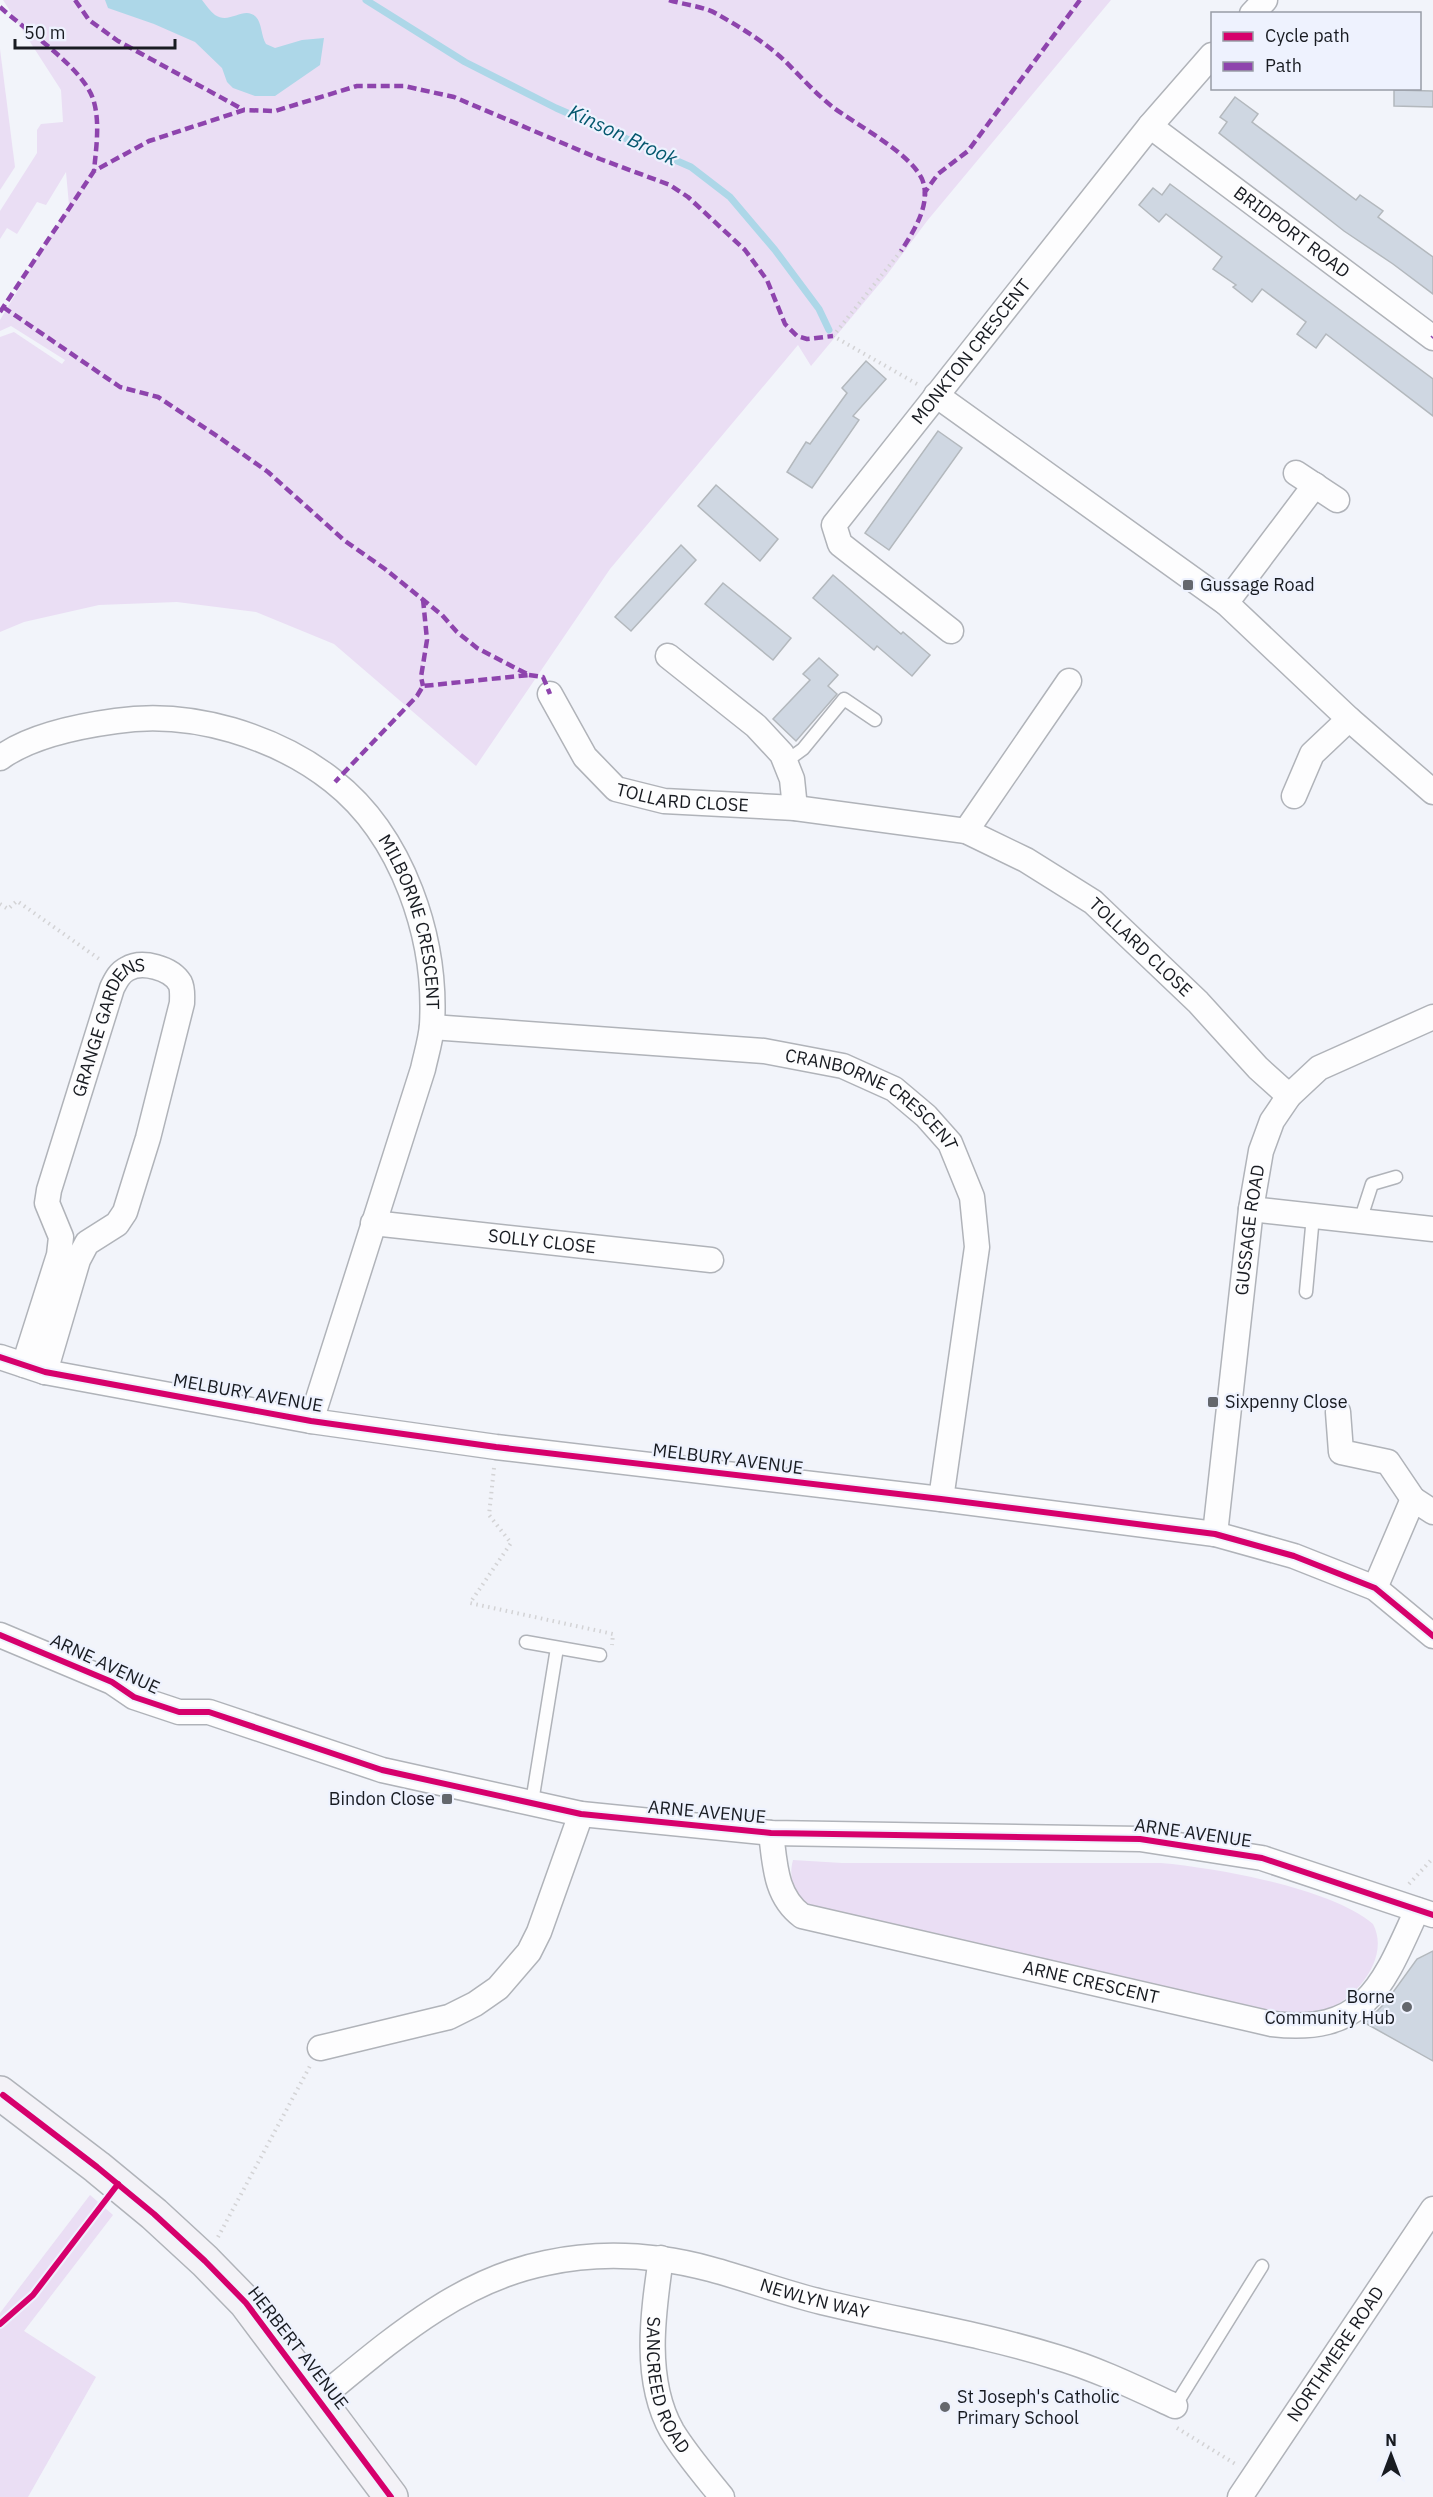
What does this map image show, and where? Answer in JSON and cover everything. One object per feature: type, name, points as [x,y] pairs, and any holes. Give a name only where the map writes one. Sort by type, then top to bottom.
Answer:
[{"type":"street","points":[[1254,12],[1265,0]]},
{"type":"street","name":"MONKTON CRESCENT","points":[[951,631],[840,544],[834,525],[1150,126],[1211,56]]},
{"type":"street","name":"BRIDPORT ROAD","points":[[1150,126],[1433,338]]},
{"type":"street","points":[[936,395],[1226,603],[1349,719],[1432,788]]},
{"type":"street","points":[[1226,603],[1306,479],[1337,500]]},
{"type":"street","points":[[668,656],[756,726],[782,754],[792,779],[795,808]]},
{"type":"street","points":[[966,831],[1069,681]]},
{"type":"street","name":"TOLLARD CLOSE","points":[[550,694],[585,757],[616,789],[664,801],[795,808],[966,831],[1026,860],[1093,903],[1198,1002],[1258,1068],[1289,1096]]},
{"type":"street","name":"MILBORNE CRESCENT","points":[[0,759],[46,736],[89,724],[128,719],[166,717],[224,728],[256,737],[298,756],[335,782],[366,814],[390,848],[409,885],[428,951],[432,981],[432,1027],[423,1069],[310,1420]]},
{"type":"street","points":[[1294,796],[1312,754],[1349,719]]},
{"type":"street","name":"GRANGE GARDENS","points":[[148,966],[168,972],[179,982],[182,989],[181,1015],[148,1138],[125,1212],[117,1224],[74,1240],[47,1203],[49,1190],[108,999],[119,974],[128,968],[148,966]]},
{"type":"street","name":"GUSSAGE ROAD","points":[[1215,1534],[1251,1209],[1261,1152],[1272,1121],[1289,1096],[1319,1068],[1433,1017]]},
{"type":"street","name":"CRANBORNE CRESCENT","points":[[432,1027],[764,1051],[843,1066],[894,1089],[926,1116],[950,1143],[972,1197],[977,1247],[940,1498]]},
{"type":"street","points":[[1251,1209],[1433,1229]]},
{"type":"street","name":"SOLLY CLOSE","points":[[373,1223],[711,1260]]},
{"type":"street","points":[[34,1368],[59,1255],[74,1240]]},
{"type":"street","name":"MELBURY AVENUE","points":[[0,1357],[34,1368],[310,1420],[496,1447],[940,1498],[1215,1534],[1294,1556],[1375,1588],[1433,1636]]},
{"type":"street","points":[[1338,1412],[1341,1452],[1388,1462],[1413,1499],[1433,1512]]},
{"type":"street","points":[[1375,1588],[1413,1499]]},
{"type":"street","name":"ARNE AVENUE","points":[[0,1635],[112,1682],[134,1697],[179,1713],[209,1713],[382,1770],[581,1814],[771,1833],[1140,1839],[1262,1858],[1425,1912]]},
{"type":"street","points":[[320,2048],[449,2017],[475,2004],[498,1988],[529,1952],[539,1932],[581,1814]]},
{"type":"street","name":"ARNE CRESCENT","points":[[771,1833],[779,1885],[791,1909],[802,1916],[1272,2024],[1298,2027],[1318,2025],[1352,2013],[1373,1993],[1389,1971],[1425,1912]]},
{"type":"street","name":"HERBERT AVENUE","points":[[0,2094],[118,2184],[205,2261],[246,2303],[319,2399],[383,2491]]},
{"type":"street","name":"NORTHMERE ROAD","points":[[1240,2497],[1433,2209]]},
{"type":"street","name":"NEWLYN WAY","points":[[319,2399],[402,2331],[444,2303],[494,2278],[546,2263],[603,2256],[661,2258],[699,2266],[821,2302],[1012,2344],[1097,2372],[1175,2406]]},
{"type":"street","name":"SANCREED ROAD","points":[[661,2258],[653,2348],[662,2407],[671,2429],[722,2497]]},
{"type":"lane","points":[[785,762],[803,749],[844,699],[875,720]]},
{"type":"lane","points":[[1360,1221],[1372,1184],[1396,1177]]},
{"type":"lane","points":[[1306,1292],[1313,1216]]},
{"type":"lane","points":[[526,1642],[600,1655]]},
{"type":"lane","points":[[532,1802],[557,1648]]},
{"type":"lane","points":[[1175,2406],[1262,2266]]},
{"type":"path","points":[[902,251],[833,336],[936,395]]},
{"type":"path","points":[[0,904],[8,909],[17,901],[119,974]]},
{"type":"path","points":[[496,1447],[489,1515],[511,1543],[470,1603],[613,1634],[610,1657],[600,1655]]},
{"type":"path","points":[[1392,1902],[1433,1858]]},
{"type":"path","points":[[205,2261],[320,2048]]},
{"type":"path","points":[[1175,2406],[1173,2426],[1253,2475]]},
{"type":"shaded area","points":[[3,0],[1111,0],[927,221],[886,276],[811,366],[798,345],[610,569],[476,766],[334,644],[256,612],[177,602],[99,605],[24,622],[0,632],[0,337],[14,332],[62,364],[65,360],[11,326],[0,331],[0,320],[69,205],[66,172],[46,205],[37,202],[17,234],[7,228],[0,239],[0,211],[37,153],[37,130],[41,124],[63,122],[61,90]]},
{"type":"shaded area","points":[[0,49],[15,167],[0,190]]},
{"type":"shaded area","points":[[793,1860],[842,1863],[1161,1863],[1212,1870],[1302,1890],[1354,1911],[1373,1924],[1377,1937],[1377,1951],[1374,1964],[1358,1988],[1335,2006],[1323,2011],[1298,2014],[1273,2011],[816,1912],[809,1908],[795,1890],[791,1876]]},
{"type":"shaded area","points":[[90,2195],[113,2215],[24,2331],[96,2377],[28,2497],[0,2497],[0,2313]]},
{"type":"water","points":[[105,0],[202,0],[215,15],[221,17],[251,14],[258,20],[266,44],[275,48],[302,40],[324,38],[320,65],[275,96],[255,96],[233,88],[227,82],[222,68],[195,42],[154,24],[108,8]]},
{"type":"building","points":[[1394,90],[1433,91],[1433,107],[1394,106]]},
{"type":"building","points":[[1235,97],[1258,114],[1252,122],[1356,200],[1360,195],[1383,211],[1378,217],[1433,257],[1433,294],[1344,231],[1219,133],[1227,122],[1220,117]]},
{"type":"building","points":[[1170,184],[1433,379],[1433,416],[1326,334],[1316,348],[1297,334],[1306,322],[1262,289],[1252,302],[1233,287],[1236,285],[1213,269],[1222,257],[1166,214],[1159,222],[1139,205],[1153,188],[1162,195]]},
{"type":"building","points":[[866,361],[886,379],[853,416],[859,420],[812,488],[787,472],[806,442],[810,444],[847,393],[842,388]]},
{"type":"building","points":[[938,431],[962,448],[889,550],[865,533]]},
{"type":"building","points":[[716,485],[778,539],[760,561],[698,506]]},
{"type":"building","points":[[681,545],[696,560],[631,631],[615,617]]},
{"type":"building","points":[[833,575],[901,634],[903,632],[930,655],[912,676],[877,646],[874,650],[813,598]]},
{"type":"building","points":[[723,583],[791,638],[773,660],[705,604]]},
{"type":"building","points":[[819,658],[838,675],[828,686],[837,694],[796,741],[773,719],[810,680],[803,674]]},
{"type":"building","name":"Borne Community Hub","points":[[1433,1951],[1433,2061],[1365,2023],[1386,2002],[1417,1959]]},
{"type":"waterway","name":"Kinson Brook","points":[[366,0],[465,62],[556,108],[691,167],[730,197],[775,250],[819,309],[829,330]]},
{"type":"marked path","points":[[75,0],[89,20],[118,41],[244,110]]},
{"type":"marked path","points":[[669,0],[712,11],[735,24],[778,54],[827,103],[882,140],[916,169],[925,188],[925,198],[916,226],[901,251]]},
{"type":"marked path","points":[[925,196],[925,192],[938,174],[968,151],[1080,0]]},
{"type":"marked path","points":[[0,7],[67,63],[88,89],[94,102],[97,119],[94,171]]},
{"type":"marked path","points":[[0,312],[94,171],[149,141],[244,110],[275,111],[357,86],[404,86],[454,97],[600,159],[670,185],[688,197],[745,250],[767,280],[785,324],[797,336],[807,339],[833,336]]},
{"type":"marked path","points":[[3,307],[120,387],[158,397],[220,438],[268,472],[345,541],[385,569],[442,615],[457,632],[477,648],[529,675],[423,686],[417,696],[335,782]]},
{"type":"marked path","points":[[423,599],[427,640],[421,677],[423,686]]},
{"type":"marked path","points":[[529,675],[543,677],[550,694]]},
{"type":"cycle path","points":[[0,1357],[45,1372],[311,1421],[496,1447],[941,1499],[1215,1534],[1294,1556],[1375,1588],[1433,1636]]},
{"type":"cycle path","points":[[0,1635],[112,1682],[134,1697],[179,1712],[209,1712],[382,1770],[581,1814],[771,1833],[1140,1839],[1262,1858],[1433,1915]]},
{"type":"cycle path","points":[[3,2095],[154,2214],[246,2303],[391,2497]]},
{"type":"cycle path","points":[[0,2324],[33,2295],[118,2184]]},
{"type":"place","name":"Gussage Road","points":[[1188,585]]},
{"type":"place","name":"Sixpenny Close","points":[[1213,1402]]},
{"type":"place","name":"Bindon Close","points":[[447,1799]]},
{"type":"place","name":"Borne Community Hub","points":[[1407,2007]]},
{"type":"place","name":"St Joseph's Catholic Primary School","points":[[945,2407]]}]
